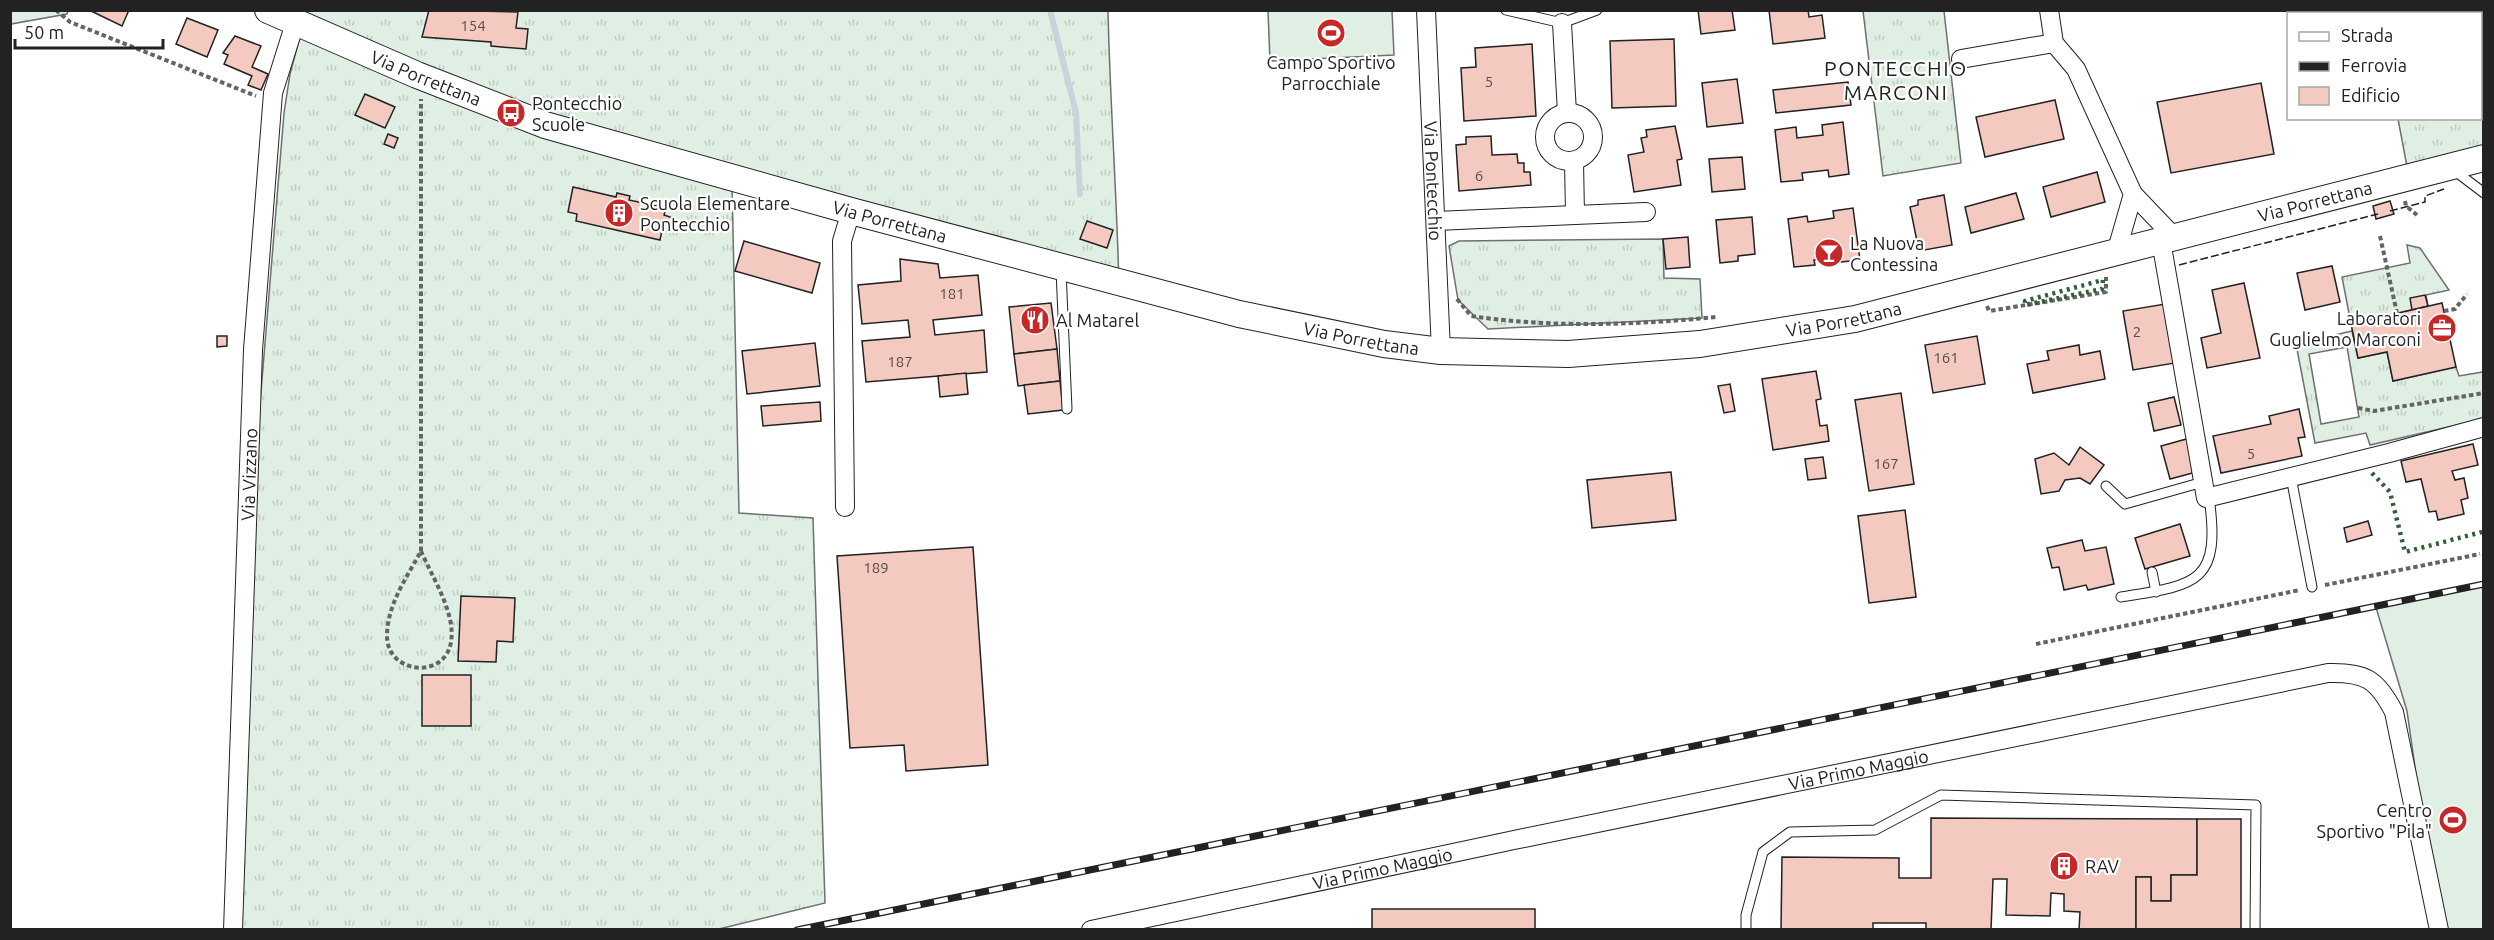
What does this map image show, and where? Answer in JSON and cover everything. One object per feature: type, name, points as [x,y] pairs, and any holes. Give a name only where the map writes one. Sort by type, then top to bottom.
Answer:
[{"type":"main road","name":"Via Porrettana","points":[[268,10],[421,77],[544,125],[851,211],[1239,314],[1384,344],[1441,351],[1568,354],[1700,344],[1855,318],[2111,263],[2168,239],[2484,158]]},
{"type":"street","name":"Via Pontecchio","points":[[1426,10],[1441,351]]},
{"type":"street","points":[[2049,10],[2054,43],[2076,69],[2133,194],[2168,239],[2206,489],[2291,477],[2484,427]]},
{"type":"street","points":[[1562,22],[1567,113]]},
{"type":"street","name":"Via Vizzano","points":[[233,930],[253,350],[273,93],[295,23]]},
{"type":"street","points":[[1961,59],[2054,43]]},
{"type":"street","points":[[1567,113],[1586,120],[1592,129],[1593,139],[1590,149],[1583,157],[1574,161],[1563,161],[1553,155],[1547,146],[1545,135],[1549,125],[1556,117],[1567,113]]},
{"type":"street","points":[[1574,161],[1575,216]]},
{"type":"street","points":[[2111,263],[2133,194]]},
{"type":"street","points":[[846,507],[842,241],[851,211]]},
{"type":"street","points":[[1436,221],[1646,212]]},
{"type":"street","name":"Via Primo Maggio","points":[[1091,930],[1514,840],[2328,673],[2346,673],[2362,674],[2375,683],[2394,712],[2439,930]]},
{"type":"lane","points":[[1506,10],[1562,22],[1597,10]]},
{"type":"lane","points":[[2450,166],[2484,193]]},
{"type":"lane","points":[[1060,266],[1067,409]]},
{"type":"lane","points":[[2291,477],[2312,587]]},
{"type":"lane","points":[[2106,486],[2125,504],[2206,489],[2213,526],[2212,557],[2196,578],[2169,590],[2121,597]]},
{"type":"lane","points":[[2152,572],[2156,592]]},
{"type":"lane","points":[[1746,930],[1746,915],[1763,852],[1790,832],[1875,830],[1941,795],[2256,805],[2255,930]]},
{"type":"path","points":[[56,10],[70,22],[261,99],[273,93]]},
{"type":"path","points":[[421,77],[421,551],[446,607],[452,634],[447,654],[431,666],[421,669],[400,663],[388,645],[387,634],[394,603],[421,551]]},
{"type":"path","points":[[2405,194],[2406,206],[2417,215]]},
{"type":"path","points":[[2380,236],[2397,313]]},
{"type":"path","points":[[1976,307],[1986,304],[1989,311],[2106,292],[2111,263]]},
{"type":"path","points":[[1454,290],[1458,300],[1471,316],[1515,322],[1618,323],[1721,316]]},
{"type":"path","points":[[2444,311],[2455,309],[2467,294]]},
{"type":"path","points":[[2358,408],[2374,411],[2484,393]]},
{"type":"path","points":[[2036,644],[2480,554]]},
{"type":"green space","points":[[11,10],[68,11],[67,14],[11,24]]},
{"type":"green space","points":[[299,11],[1108,11],[1119,288],[1075,284],[732,184],[739,513],[813,518],[825,903],[715,930],[240,930],[258,428],[284,113],[290,74],[306,14]]},
{"type":"green space","name":"Campo Sportivo Parrocchiale","points":[[1268,11],[1392,11],[1394,55],[1270,61]]},
{"type":"green space","points":[[1863,11],[1944,11],[1961,163],[1883,176]]},
{"type":"green space","points":[[2483,11],[2483,158],[2409,177],[2398,120],[2482,120],[2482,12],[2378,12]]},
{"type":"green space","points":[[1663,239],[1664,278],[1700,279],[1702,318],[1488,329],[1458,300],[1449,246],[1459,241]]},
{"type":"green space","points":[[2407,245],[2420,248],[2449,290],[2426,295],[2428,306],[2351,324],[2342,277],[2410,263]]},
{"type":"green space","points":[[2352,331],[2358,358],[2387,352],[2393,381],[2456,367],[2459,376],[2483,372],[2483,419],[2370,445],[2366,433],[2315,443],[2296,344]],"holes":[[[2347,347],[2359,417],[2321,424],[2309,354]]]},
{"type":"green space","name":"Centro Sportivo \"Pila\"","points":[[2483,583],[2483,929],[2438,929],[2407,711],[2375,604]]},
{"type":"building","points":[[89,10],[129,10],[122,26]]},
{"type":"building","points":[[429,10],[518,12],[516,28],[528,29],[526,49],[491,46],[491,42],[422,37]]},
{"type":"building","points":[[1698,10],[1732,10],[1735,30],[1701,34]]},
{"type":"building","points":[[1769,10],[1808,10],[1809,17],[1822,15],[1825,38],[1773,44]]},
{"type":"building","points":[[187,18],[218,30],[207,57],[176,44]]},
{"type":"building","points":[[235,36],[261,46],[252,67],[268,74],[261,90],[248,85],[252,76],[224,64],[228,55],[223,53]]},
{"type":"building","points":[[1674,39],[1676,106],[1612,108],[1610,41]]},
{"type":"building","points":[[1532,44],[1536,116],[1464,121],[1461,68],[1476,67],[1475,48]]},
{"type":"building","points":[[1737,79],[1743,123],[1707,127],[1702,83]]},
{"type":"building","points":[[1848,82],[1851,105],[1776,113],[1773,90]]},
{"type":"building","points":[[2261,83],[2274,154],[2171,173],[2157,102]]},
{"type":"building","points":[[365,94],[395,107],[385,128],[355,115]]},
{"type":"building","points":[[2055,100],[2064,139],[1985,157],[1976,117]]},
{"type":"building","points":[[1843,122],[1849,174],[1829,177],[1828,170],[1802,173],[1803,180],[1781,182],[1775,130],[1796,127],[1797,138],[1823,135],[1822,125]]},
{"type":"building","points":[[1675,126],[1682,159],[1677,160],[1681,185],[1634,192],[1628,155],[1644,152],[1641,138],[1647,137],[1646,130]]},
{"type":"building","points":[[388,134],[398,138],[394,148],[384,144]]},
{"type":"building","points":[[1491,136],[1492,155],[1517,154],[1518,163],[1524,163],[1524,172],[1530,172],[1531,185],[1459,191],[1456,145],[1466,144],[1466,137]]},
{"type":"building","points":[[1742,157],[1745,189],[1712,192],[1709,159]]},
{"type":"building","points":[[2097,172],[2105,202],[2051,217],[2043,187]]},
{"type":"building","name":"Scuola Elementare Pontecchio","points":[[573,187],[616,197],[617,193],[630,196],[629,200],[666,208],[664,215],[673,218],[670,231],[662,230],[660,240],[576,221],[577,214],[568,212]]},
{"type":"building","points":[[2016,193],[2024,219],[1971,233],[1965,207]]},
{"type":"building","points":[[1944,195],[1952,245],[1919,251],[1910,207],[1918,205],[1918,200]]},
{"type":"building","points":[[2390,201],[2394,214],[2376,219],[2373,206]]},
{"type":"building","points":[[1853,208],[1860,260],[1841,262],[1840,256],[1814,260],[1815,265],[1794,267],[1788,219],[1807,216],[1808,222],[1834,218],[1833,211]]},
{"type":"building","points":[[1752,217],[1755,254],[1738,256],[1738,261],[1720,263],[1716,220]]},
{"type":"building","points":[[1087,221],[1113,230],[1107,248],[1080,239]]},
{"type":"building","points":[[1688,237],[1690,267],[1666,269],[1663,239]]},
{"type":"building","points":[[744,241],[820,263],[812,293],[735,271]]},
{"type":"building","points":[[900,259],[938,264],[940,278],[978,275],[982,315],[933,320],[935,335],[984,330],[987,372],[866,382],[862,341],[910,337],[908,320],[862,324],[858,285],[901,281]]},
{"type":"building","points":[[2332,266],[2340,302],[2305,310],[2297,273]]},
{"type":"building","points":[[2244,283],[2260,358],[2207,368],[2201,338],[2221,333],[2212,290]]},
{"type":"building","points":[[2425,295],[2428,306],[2412,310],[2410,298]]},
{"type":"building","points":[[1051,303],[1057,349],[1014,354],[1009,307]]},
{"type":"building","points":[[2442,303],[2456,367],[2393,381],[2387,352],[2358,358],[2351,324]]},
{"type":"building","points":[[2165,304],[2175,363],[2133,370],[2123,311]]},
{"type":"building","points":[[217,336],[227,336],[227,346],[217,347]]},
{"type":"building","points":[[1977,336],[1985,384],[1933,393],[1925,345]]},
{"type":"building","points":[[815,343],[820,386],[747,394],[742,351]]},
{"type":"building","points":[[2079,345],[2080,355],[2100,351],[2105,379],[2033,393],[2027,364],[2049,360],[2047,351]]},
{"type":"building","points":[[1057,349],[1060,381],[1018,386],[1014,354]]},
{"type":"building","points":[[1816,371],[1821,399],[1816,400],[1820,426],[1827,425],[1829,441],[1773,450],[1762,379]]},
{"type":"building","points":[[966,373],[968,394],[940,397],[938,376]]},
{"type":"building","points":[[1060,381],[1063,410],[1028,414],[1024,385]]},
{"type":"building","points":[[1730,384],[1735,411],[1724,413],[1718,386]]},
{"type":"building","points":[[1901,393],[1914,484],[1869,491],[1855,400]]},
{"type":"building","points":[[2174,397],[2181,425],[2154,431],[2148,403]]},
{"type":"building","points":[[820,402],[821,421],[763,426],[761,406]]},
{"type":"building","points":[[2299,409],[2305,437],[2298,438],[2302,456],[2221,473],[2213,436],[2271,424],[2269,416]]},
{"type":"building","points":[[2190,438],[2200,471],[2170,479],[2161,446]]},
{"type":"building","points":[[2473,444],[2478,465],[2452,471],[2455,480],[2464,478],[2468,498],[2461,500],[2464,514],[2438,520],[2436,511],[2429,512],[2421,479],[2406,482],[2401,461]]},
{"type":"building","points":[[2080,447],[2104,465],[2090,484],[2080,478],[2065,480],[2059,491],[2041,494],[2035,459],[2054,453],[2069,465]]},
{"type":"building","points":[[1823,457],[1826,478],[1808,480],[1805,459]]},
{"type":"building","points":[[1671,472],[1676,520],[1592,528],[1587,480]]},
{"type":"building","points":[[1905,510],[1916,597],[1869,603],[1858,516]]},
{"type":"building","points":[[2368,521],[2372,535],[2347,542],[2344,528]]},
{"type":"building","points":[[2180,524],[2190,556],[2145,569],[2135,538]]},
{"type":"building","points":[[2082,540],[2085,551],[2106,547],[2114,584],[2088,590],[2086,585],[2064,590],[2059,567],[2052,568],[2047,548]]},
{"type":"building","points":[[973,547],[988,765],[906,771],[904,745],[850,748],[837,556]]},
{"type":"building","points":[[461,596],[515,598],[513,642],[497,641],[496,662],[458,661]]},
{"type":"building","points":[[422,675],[471,675],[471,726],[422,726]]},
{"type":"building","name":"RAV","points":[[1931,818],[2197,819],[2197,875],[2171,875],[2171,901],[2151,901],[2151,877],[2136,877],[2136,930],[2079,930],[2080,912],[2064,911],[2064,894],[2051,893],[2050,916],[2006,915],[2007,879],[1993,879],[1991,930],[1926,930],[1926,923],[1873,923],[1873,930],[1781,930],[1782,857],[1899,858],[1899,878],[1931,878]]},
{"type":"building","points":[[2197,819],[2241,819],[2241,930],[2136,930],[2136,877],[2151,877],[2151,901],[2171,901],[2171,875],[2197,875]]},
{"type":"building","points":[[1372,909],[1535,909],[1535,930],[1372,930]]},
{"type":"waterway","points":[[1050,10],[1076,113],[1080,194]]},
{"type":"railway","points":[[797,930],[2484,584]]},
{"type":"hedge","points":[[2103,280],[2102,289],[2025,305],[2025,301],[2103,280]]},
{"type":"hedge","points":[[2372,473],[2390,492],[2405,552],[2482,532]]},
{"type":"fence","points":[[2390,211],[2425,202],[2425,196],[2444,189]]},
{"type":"fence","points":[[2179,265],[2378,214]]},
{"type":"place","name":"Campo Sportivo Parrocchiale","points":[[1331,33]]},
{"type":"place","name":"Pontecchio Scuole","points":[[511,113]]},
{"type":"place","name":"Scuola Elementare Pontecchio","points":[[619,213]]},
{"type":"place","name":"La Nuova Contessina","points":[[1829,253]]},
{"type":"place","name":"Al Matarel","points":[[1035,320]]},
{"type":"place","name":"Laboratori Guglielmo Marconi","points":[[2442,328]]},
{"type":"place","name":"Centro Sportivo \"Pila\"","points":[[2453,820]]},
{"type":"place","name":"RAV","points":[[2064,866]]},
{"type":"district","name":"PONTECCHIO MARCONI","points":[[1896,80]]}]
